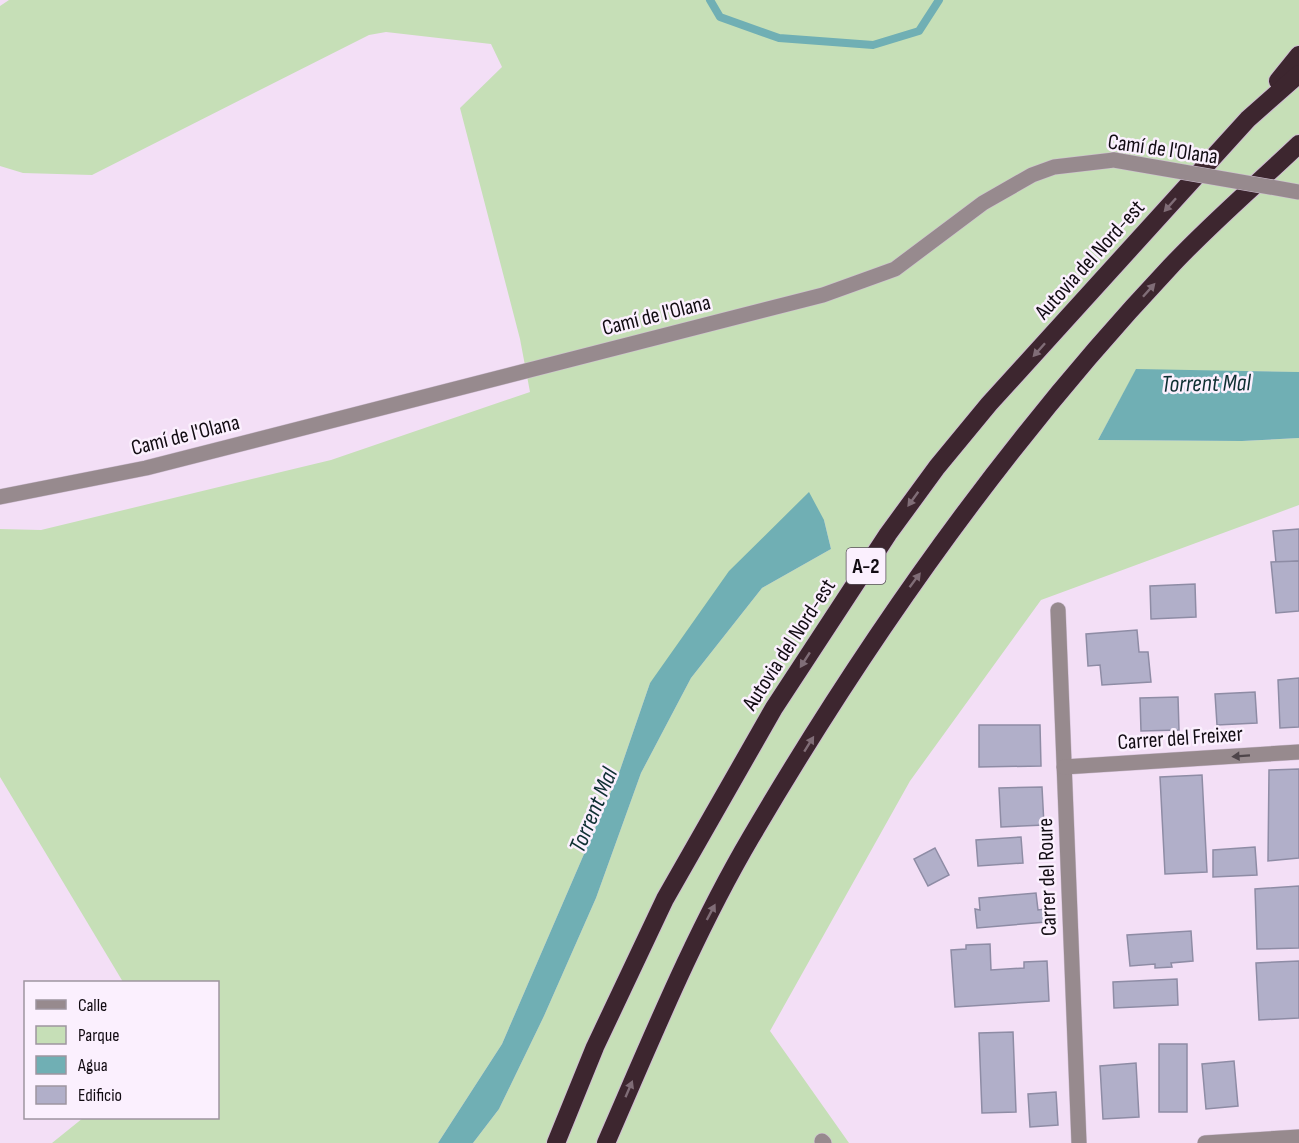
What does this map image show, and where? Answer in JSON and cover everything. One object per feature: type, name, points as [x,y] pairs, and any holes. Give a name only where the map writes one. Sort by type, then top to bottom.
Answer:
[{"type":"highway","points":[[1248,118],[1299,55]]},
{"type":"highway","name":"Autovia del Nord-est","points":[[556,1143],[595,1047],[665,899],[774,708],[888,534],[937,467],[989,404],[1248,118],[1299,74]]},
{"type":"highway","name":"A-2","points":[[606,1143],[664,1009],[750,838],[909,588],[1078,369],[1171,266],[1299,144]]},
{"type":"street","name":"Camí de l'Olana","points":[[0,497],[146,468],[823,295],[895,269],[983,204],[1032,175],[1054,167],[1114,160],[1299,192]]},
{"type":"street","name":"Carrer del Roure","points":[[1058,610],[1078,1143]]},
{"type":"street","name":"Carrer del Freixer","points":[[1064,767],[1299,752]]},
{"type":"street","points":[[1205,1143],[1299,1137]]},
{"type":"green space","points":[[9,0],[1299,0],[1299,372],[1136,370],[1098,440],[1242,441],[1299,438],[1299,505],[1041,600],[910,781],[770,1031],[849,1143],[473,1143],[499,1109],[544,1016],[596,898],[641,773],[691,678],[762,588],[831,549],[824,520],[650,683],[619,773],[502,1044],[438,1143],[52,1143],[82,1119],[219,1119],[219,981],[122,981],[0,777],[0,529],[41,530],[331,460],[530,392],[520,339],[460,108],[502,67],[491,44],[386,32],[369,35],[92,175],[23,173],[0,166],[0,6]]},
{"type":"water","name":"Torrent Mal","points":[[1136,369],[1299,372],[1299,438],[1242,441],[1098,440]]},
{"type":"water","points":[[809,492],[824,520],[831,549],[762,588],[691,678],[641,773],[596,898],[544,1016],[499,1109],[473,1143],[438,1143],[502,1044],[619,773],[650,683],[729,571]]},
{"type":"building","points":[[1299,529],[1299,561],[1276,563],[1273,531]]},
{"type":"building","points":[[1299,561],[1299,611],[1276,613],[1271,562]]},
{"type":"building","points":[[1195,584],[1196,617],[1151,619],[1150,586]]},
{"type":"building","points":[[1137,630],[1139,652],[1148,652],[1151,682],[1102,685],[1100,665],[1088,666],[1086,634]]},
{"type":"building","points":[[1299,678],[1299,727],[1280,728],[1278,680]]},
{"type":"building","points":[[1255,692],[1257,723],[1217,725],[1215,694]]},
{"type":"building","points":[[1178,697],[1179,730],[1141,731],[1140,698]]},
{"type":"building","points":[[979,725],[1040,725],[1041,766],[979,767]]},
{"type":"building","points":[[1299,769],[1299,858],[1268,861],[1269,770]]},
{"type":"building","points":[[1202,775],[1207,872],[1165,874],[1160,777]]},
{"type":"building","points":[[1042,787],[1044,825],[1001,827],[999,788]]},
{"type":"building","points":[[1021,837],[1023,863],[978,866],[976,840]]},
{"type":"building","points":[[1255,847],[1257,875],[1213,877],[1213,850]]},
{"type":"building","points":[[935,848],[949,875],[928,886],[914,859]]},
{"type":"building","points":[[1299,886],[1299,948],[1257,949],[1255,889]]},
{"type":"building","points":[[1036,893],[1038,910],[1045,909],[1046,922],[977,928],[975,909],[980,910],[979,898]]},
{"type":"building","points":[[1191,931],[1193,961],[1171,963],[1172,967],[1155,968],[1155,964],[1130,966],[1127,935]]},
{"type":"building","points":[[990,944],[991,970],[1024,968],[1024,962],[1047,961],[1049,1001],[955,1007],[951,950],[966,949],[966,945]]},
{"type":"building","points":[[1299,961],[1299,1018],[1259,1020],[1256,963]]},
{"type":"building","points":[[1177,979],[1178,1005],[1114,1008],[1113,982]]},
{"type":"building","points":[[1013,1032],[1016,1112],[982,1113],[979,1033]]},
{"type":"building","points":[[1159,1044],[1187,1044],[1187,1112],[1159,1112]]},
{"type":"building","points":[[1234,1061],[1238,1106],[1206,1109],[1202,1064]]},
{"type":"building","points":[[1136,1063],[1139,1117],[1103,1119],[1100,1066]]},
{"type":"building","points":[[1056,1092],[1058,1125],[1030,1127],[1028,1094]]},
{"type":"waterway","points":[[710,0],[720,17],[779,38],[873,45],[919,31],[939,0]]}]
